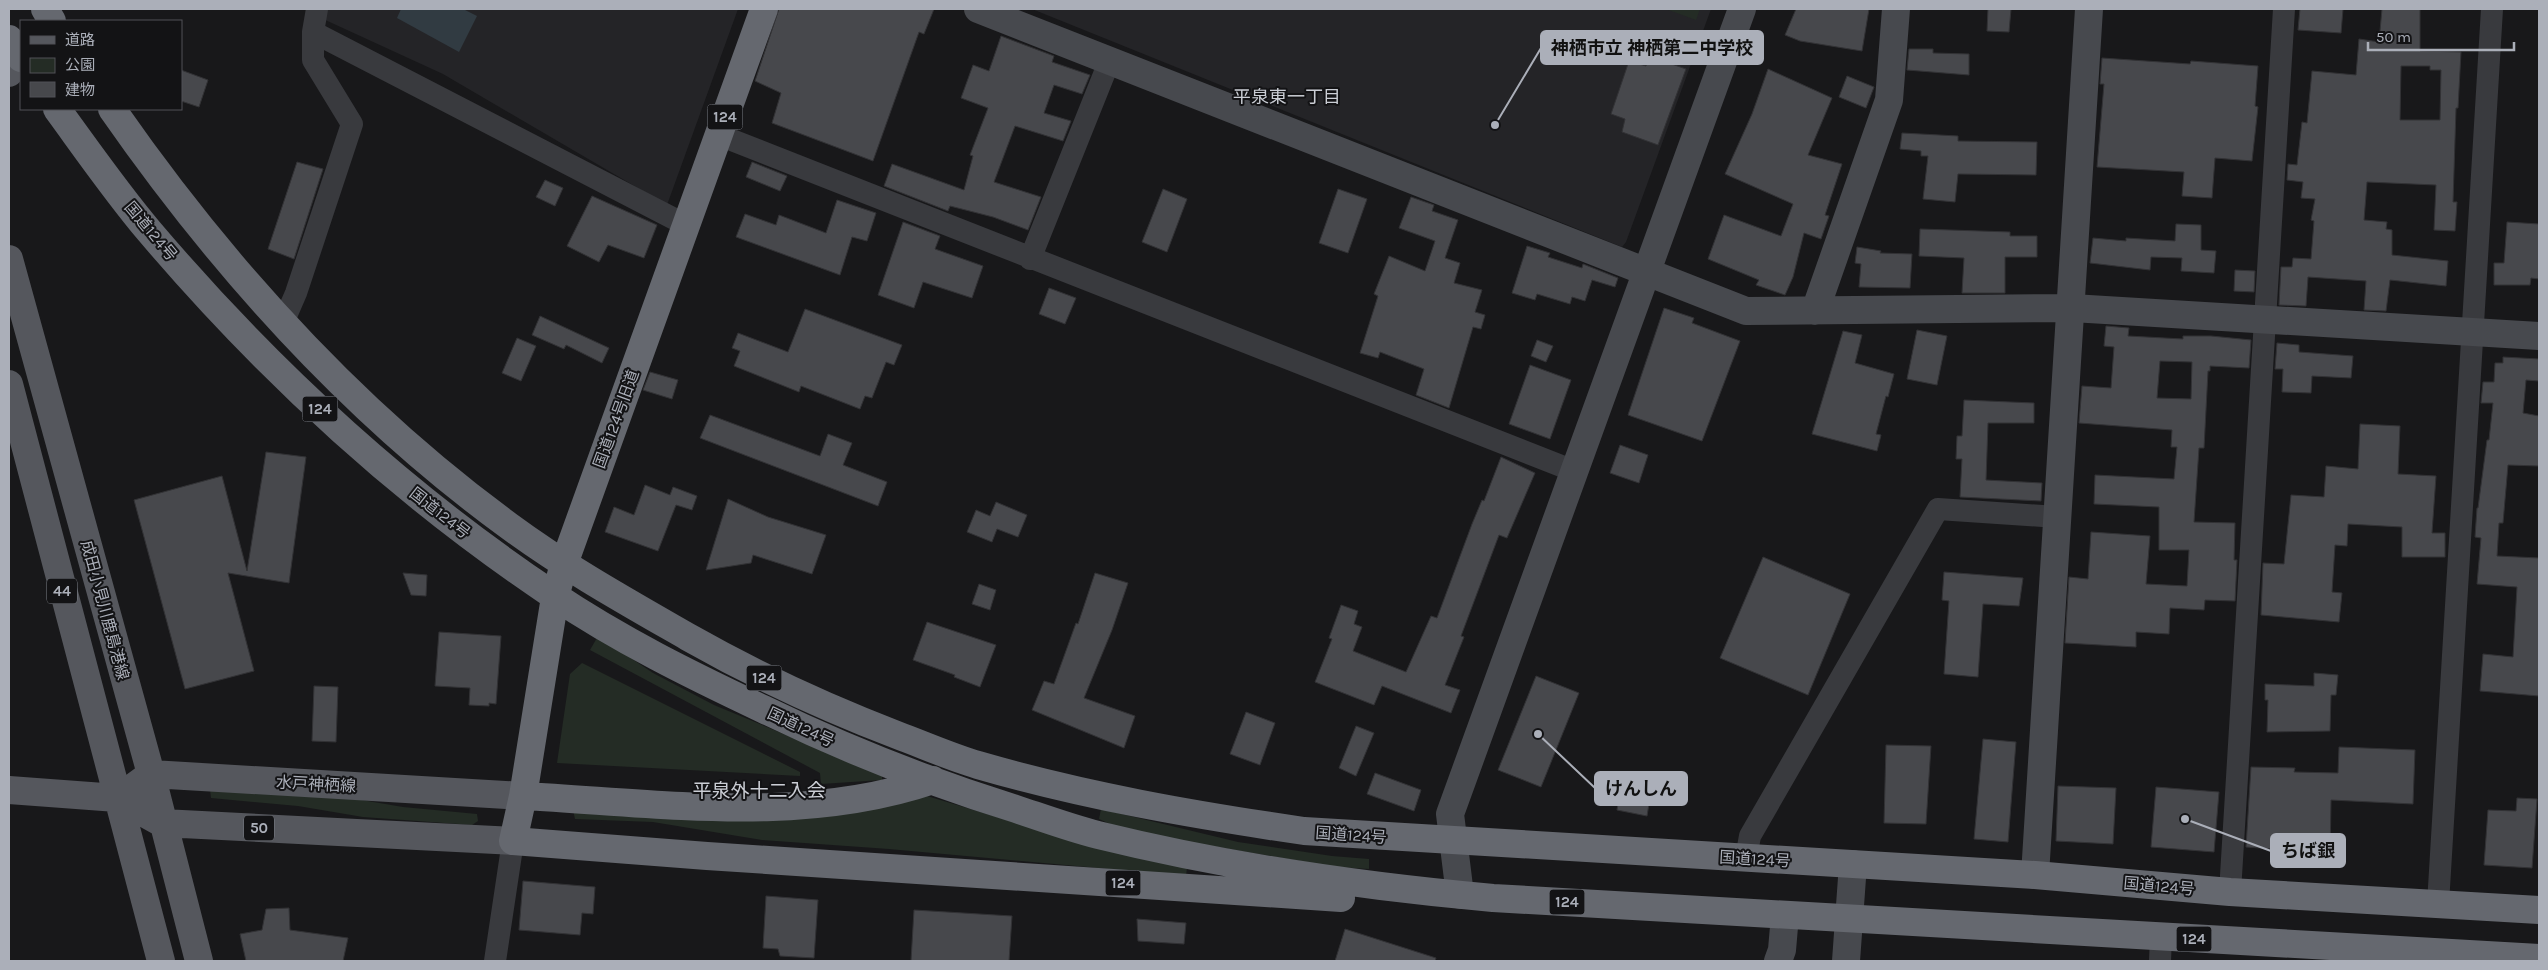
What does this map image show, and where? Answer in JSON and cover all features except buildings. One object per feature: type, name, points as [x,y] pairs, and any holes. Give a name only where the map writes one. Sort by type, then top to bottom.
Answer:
[{"type":"highway","points":[[45,9],[51,20]]},
{"type":"highway","name":"国道124号旧道","points":[[513,841],[523,796],[555,597],[564,564],[764,9]]},
{"type":"highway","name":"国道124号","points":[[58,110],[146,228],[258,351],[386,469],[428,504],[555,597],[644,650],[814,734],[929,781],[1093,834],[1185,855],[1319,879],[1460,895],[1785,915],[2161,949],[2532,959]]},
{"type":"highway","name":"国道124号","points":[[113,110],[178,200],[318,362],[409,446],[508,525],[564,564],[739,666],[830,709],[978,764],[1186,814],[1304,831],[1453,842],[2035,875],[2230,892],[2539,910]]},
{"type":"highway","points":[[523,796],[788,808],[850,800],[929,781],[978,764]]},
{"type":"highway","name":"国道124号","points":[[513,841],[1320,897],[1398,900],[1460,895]]},
{"type":"main road","name":"成田小見川鹿島港線","points":[[9,260],[151,774],[162,823],[199,961]]},
{"type":"main road","name":"44","points":[[9,384],[161,961]]},
{"type":"main road","name":"水戸神栖線","points":[[151,774],[523,796]]},
{"type":"main road","points":[[117,798],[151,774]]},
{"type":"main road","name":"50","points":[[9,790],[117,798],[162,823],[513,841]]},
{"type":"street","points":[[283,323],[296,293],[352,124],[312,60],[313,32],[317,9]]},
{"type":"street","points":[[978,9],[1746,311],[1815,312],[2072,308],[2539,336]]},
{"type":"street","points":[[1460,895],[1450,814],[1452,806],[1742,9]]},
{"type":"street","points":[[1815,312],[1890,100],[1896,9]]},
{"type":"street","points":[[2035,875],[2072,308],[2089,9]]},
{"type":"street","points":[[2230,892],[2284,9]]},
{"type":"street","points":[[2438,904],[2492,9]]},
{"type":"street","points":[[313,32],[686,225]]},
{"type":"street","points":[[1030,259],[1109,62]]},
{"type":"street","points":[[719,135],[1030,259],[1574,471]]},
{"type":"street","points":[[1746,858],[1750,836],[1938,509],[2057,517]]},
{"type":"street","points":[[495,961],[513,841]]},
{"type":"street","points":[[1846,961],[1853,864]]},
{"type":"street","points":[[1778,961],[1782,950],[1785,915]]},
{"type":"shaded area","points":[[323,9],[738,9],[667,205],[443,74],[321,18]]},
{"type":"shaded area","points":[[401,9],[463,9],[477,16],[459,52],[397,18]]},
{"type":"shaded area","points":[[1032,9],[1711,9],[1626,242],[1622,247]]},
{"type":"green space","points":[[1666,9],[1700,9],[1696,20]]},
{"type":"green space","points":[[598,636],[653,673],[714,705],[882,775],[882,780],[821,784],[820,773],[590,650]]},
{"type":"green space","points":[[582,663],[800,772],[800,776],[557,763],[570,674]]},
{"type":"green space","points":[[210,789],[326,794],[403,807],[477,814],[478,821],[472,825],[363,817],[298,806],[211,798]]},
{"type":"green space","points":[[927,796],[1050,833],[1187,868],[1186,876],[889,849],[762,840],[653,822],[575,819],[573,810]]},
{"type":"green space","points":[[1101,809],[1238,842],[1332,856],[1369,859],[1369,869],[1336,867],[1128,832],[1099,819]]},
{"type":"place","name":"神栖市立 神栖第二中学校","points":[[1495,125]]},
{"type":"place","name":"けんしん","points":[[1538,734]]},
{"type":"place","name":"ちば銀","points":[[2185,819]]},
{"type":"district","name":"平泉東一丁目","points":[[1287,97]]},
{"type":"district","name":"平泉外十二入会","points":[[759,791]]}]
